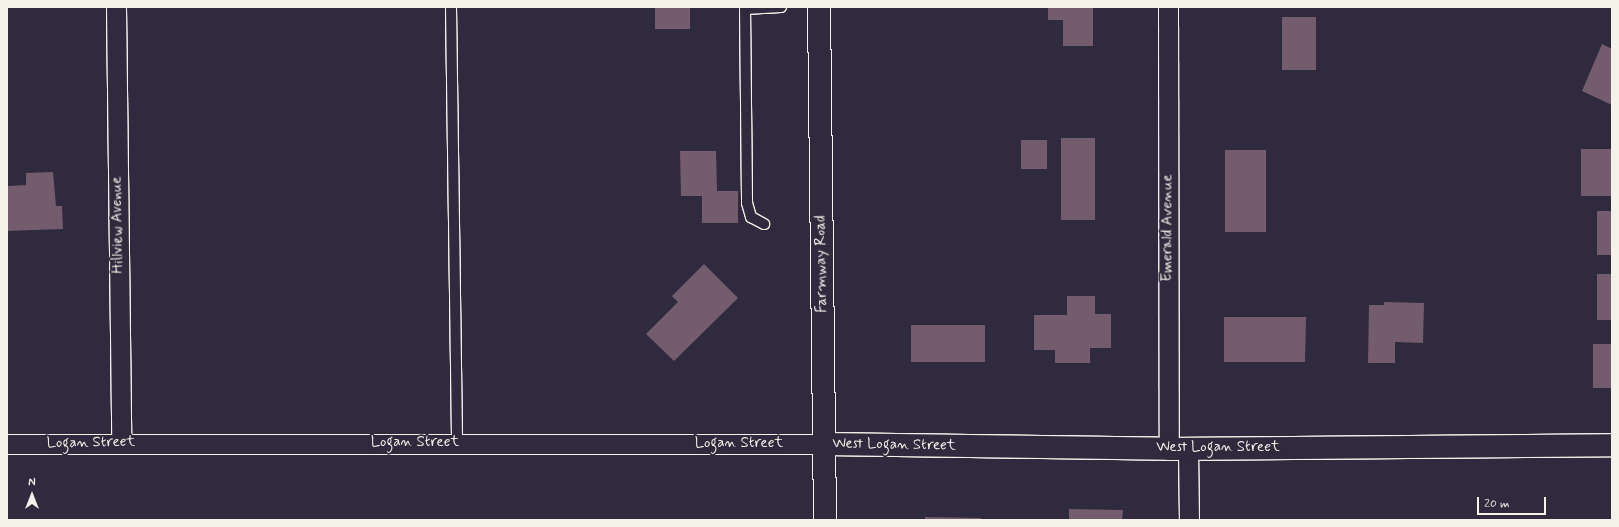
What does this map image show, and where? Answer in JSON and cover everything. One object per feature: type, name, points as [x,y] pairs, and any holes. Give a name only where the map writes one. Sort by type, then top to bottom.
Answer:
[{"type":"street","name":"Hillview Avenue","points":[[116,7],[121,442]]},
{"type":"street","name":"Farmway Road","points":[[819,7],[825,520]]},
{"type":"street","name":"Emerald Avenue","points":[[1168,7],[1179,449],[1189,520]]},
{"type":"street","name":"Logan Street","points":[[7,444],[121,442],[824,444]]},
{"type":"street","name":"West Logan Street","points":[[824,444],[1179,449],[1612,445]]},
{"type":"lane","points":[[451,7],[457,443]]},
{"type":"lane","points":[[764,224],[751,216],[747,203],[745,8],[781,7]]},
{"type":"building","points":[[655,7],[690,7],[690,29],[655,29]]},
{"type":"building","points":[[1048,7],[1093,7],[1093,46],[1063,46],[1063,20],[1048,20]]},
{"type":"building","points":[[1282,17],[1316,17],[1316,70],[1282,70]]},
{"type":"building","points":[[1602,44],[1612,49],[1612,105],[1582,91]]},
{"type":"building","points":[[1061,138],[1095,138],[1095,220],[1061,220]]},
{"type":"building","points":[[1021,140],[1047,140],[1047,169],[1021,169]]},
{"type":"building","points":[[1581,149],[1612,149],[1612,196],[1581,196]]},
{"type":"building","points":[[1225,150],[1266,150],[1266,232],[1225,232]]},
{"type":"building","points":[[680,151],[716,151],[717,191],[738,191],[738,223],[702,223],[702,196],[681,196]]},
{"type":"building","points":[[53,172],[56,206],[62,206],[63,229],[7,231],[7,186],[26,185],[26,173]]},
{"type":"building","points":[[1597,211],[1612,211],[1612,255],[1597,255]]},
{"type":"building","points":[[704,264],[738,298],[674,361],[646,334],[678,302],[672,296]]},
{"type":"building","points":[[1597,274],[1612,274],[1612,320],[1597,320]]},
{"type":"building","points":[[1067,296],[1095,296],[1095,314],[1111,314],[1111,348],[1090,348],[1090,363],[1055,363],[1055,350],[1034,350],[1034,315],[1067,315]]},
{"type":"building","points":[[1384,302],[1424,303],[1423,343],[1395,342],[1395,363],[1368,363],[1369,305],[1384,305]]},
{"type":"building","points":[[1224,317],[1306,317],[1305,362],[1224,362]]},
{"type":"building","points":[[911,325],[985,325],[985,362],[911,362]]},
{"type":"building","points":[[1593,344],[1612,344],[1612,388],[1593,388]]},
{"type":"building","points":[[1069,509],[1123,510],[1122,520],[1069,520]]},
{"type":"building","points":[[925,517],[981,518],[981,520],[925,520]]}]
